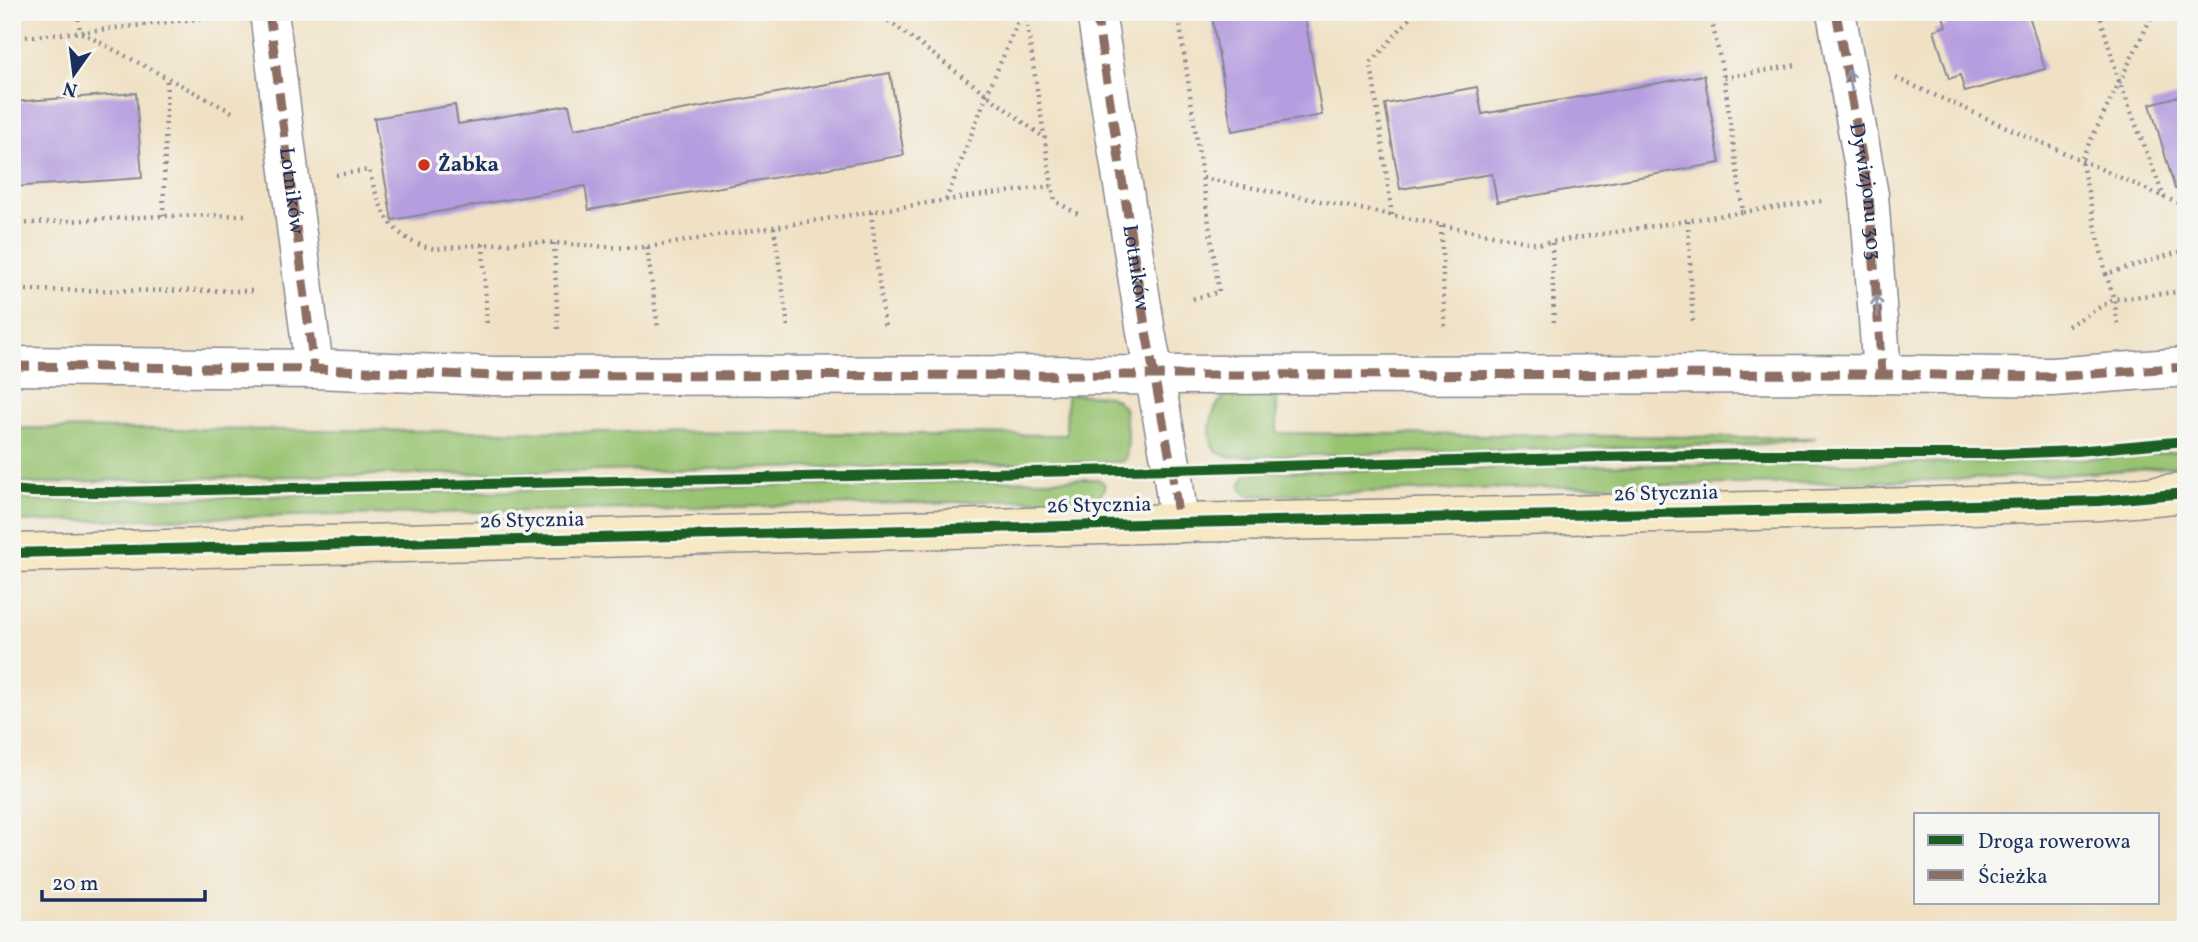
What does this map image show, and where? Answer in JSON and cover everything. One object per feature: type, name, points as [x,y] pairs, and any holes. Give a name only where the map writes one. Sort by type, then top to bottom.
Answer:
[{"type":"street","name":"Lotników","points":[[269,12],[314,369]]},
{"type":"street","name":"Lotników","points":[[1096,12],[1179,523]]},
{"type":"street","name":"Dywizjonu 303","points":[[1836,12],[1869,195],[1882,374]]},
{"type":"street","points":[[12,366],[314,369],[494,376],[1882,374],[2052,377],[2186,367]]},
{"type":"street","name":"26 Stycznia","points":[[12,553],[1846,509],[2099,501],[2186,493]]},
{"type":"path","points":[[78,12],[80,32]]},
{"type":"path","points":[[428,12],[439,17],[459,12]]},
{"type":"path","points":[[877,12],[1043,137]]},
{"type":"path","points":[[946,200],[987,94],[1024,12]]},
{"type":"path","points":[[1024,12],[1055,201],[1085,218]]},
{"type":"path","points":[[1178,12],[1219,292],[1184,301],[1186,310]]},
{"type":"path","points":[[1392,215],[1371,63],[1415,12]]},
{"type":"path","points":[[1710,12],[1724,78],[1743,212]]},
{"type":"path","points":[[2099,12],[2119,80],[2164,197]]},
{"type":"path","points":[[2154,12],[2081,160],[2106,274],[2186,250]]},
{"type":"path","points":[[12,38],[229,15]]},
{"type":"path","points":[[80,32],[285,139]]},
{"type":"path","points":[[1724,78],[1845,55]]},
{"type":"path","points":[[1895,77],[2186,206]]},
{"type":"path","points":[[163,216],[167,79]]},
{"type":"path","points":[[12,224],[163,216],[292,198],[369,170],[377,202],[385,216],[412,242],[422,247],[554,243],[604,248],[647,247],[1052,186]]},
{"type":"path","points":[[1203,178],[1538,244],[1869,195]]},
{"type":"path","points":[[871,212],[890,376]]},
{"type":"path","points":[[1688,221],[1693,337]]},
{"type":"path","points":[[1441,226],[1446,333]]},
{"type":"path","points":[[774,227],[794,375]]},
{"type":"path","points":[[554,243],[561,375]]},
{"type":"path","points":[[1552,243],[1554,334]]},
{"type":"path","points":[[483,244],[487,327],[494,376]]},
{"type":"path","points":[[647,247],[662,376]]},
{"type":"path","points":[[12,290],[304,293]]},
{"type":"path","points":[[2060,331],[2114,299],[2186,291]]},
{"type":"path","points":[[645,325],[670,325]]},
{"type":"path","points":[[474,327],[499,327]]},
{"type":"path","points":[[775,327],[802,328]]},
{"type":"path","points":[[546,328],[570,328]]},
{"type":"path","points":[[871,329],[899,330]]},
{"type":"green space","points":[[1243,392],[1277,392],[1277,433],[1816,438],[1762,444],[1232,457],[1216,451],[1212,445],[1210,428],[1215,410],[1225,396]]},
{"type":"green space","points":[[1067,394],[1109,396],[1117,400],[1124,408],[1128,439],[1126,459],[1121,462],[140,479],[36,484],[12,481],[12,428],[1066,435]]},
{"type":"green space","points":[[2186,451],[2186,465],[1993,478],[1252,496],[1245,494],[1241,488],[1241,482],[1249,472],[2021,461]]},
{"type":"green space","points":[[1098,479],[1104,483],[1105,489],[1096,499],[12,522],[12,498],[38,501]]},
{"type":"building","points":[[1211,12],[1304,12],[1322,115],[1232,131]]},
{"type":"building","points":[[1942,12],[2028,12],[2045,69],[1965,92],[1960,75],[1949,79],[1934,30],[1946,26]]},
{"type":"building","points":[[890,73],[904,155],[589,210],[585,186],[392,220],[374,118],[455,105],[458,124],[569,105],[574,129]]},
{"type":"building","points":[[1704,75],[1720,163],[1497,202],[1492,174],[1400,189],[1385,104],[1477,87],[1482,114]]},
{"type":"building","points":[[136,93],[142,178],[12,187],[12,102]]},
{"type":"building","points":[[2186,94],[2186,185],[2175,189],[2150,104]]},
{"type":"marked path","points":[[269,12],[314,369]]},
{"type":"marked path","points":[[1096,12],[1179,523]]},
{"type":"marked path","points":[[1836,12],[1869,195],[1882,374]]},
{"type":"marked path","points":[[12,366],[314,369],[494,376],[1882,374],[2052,377],[2186,367]]},
{"type":"cycle path","points":[[12,490],[111,492],[1754,454],[2001,454],[2076,451],[2186,441]]},
{"type":"cycle path","points":[[12,553],[1846,509],[2099,501],[2186,493]]},
{"type":"place","name":"Żabka","points":[[424,165]]}]
